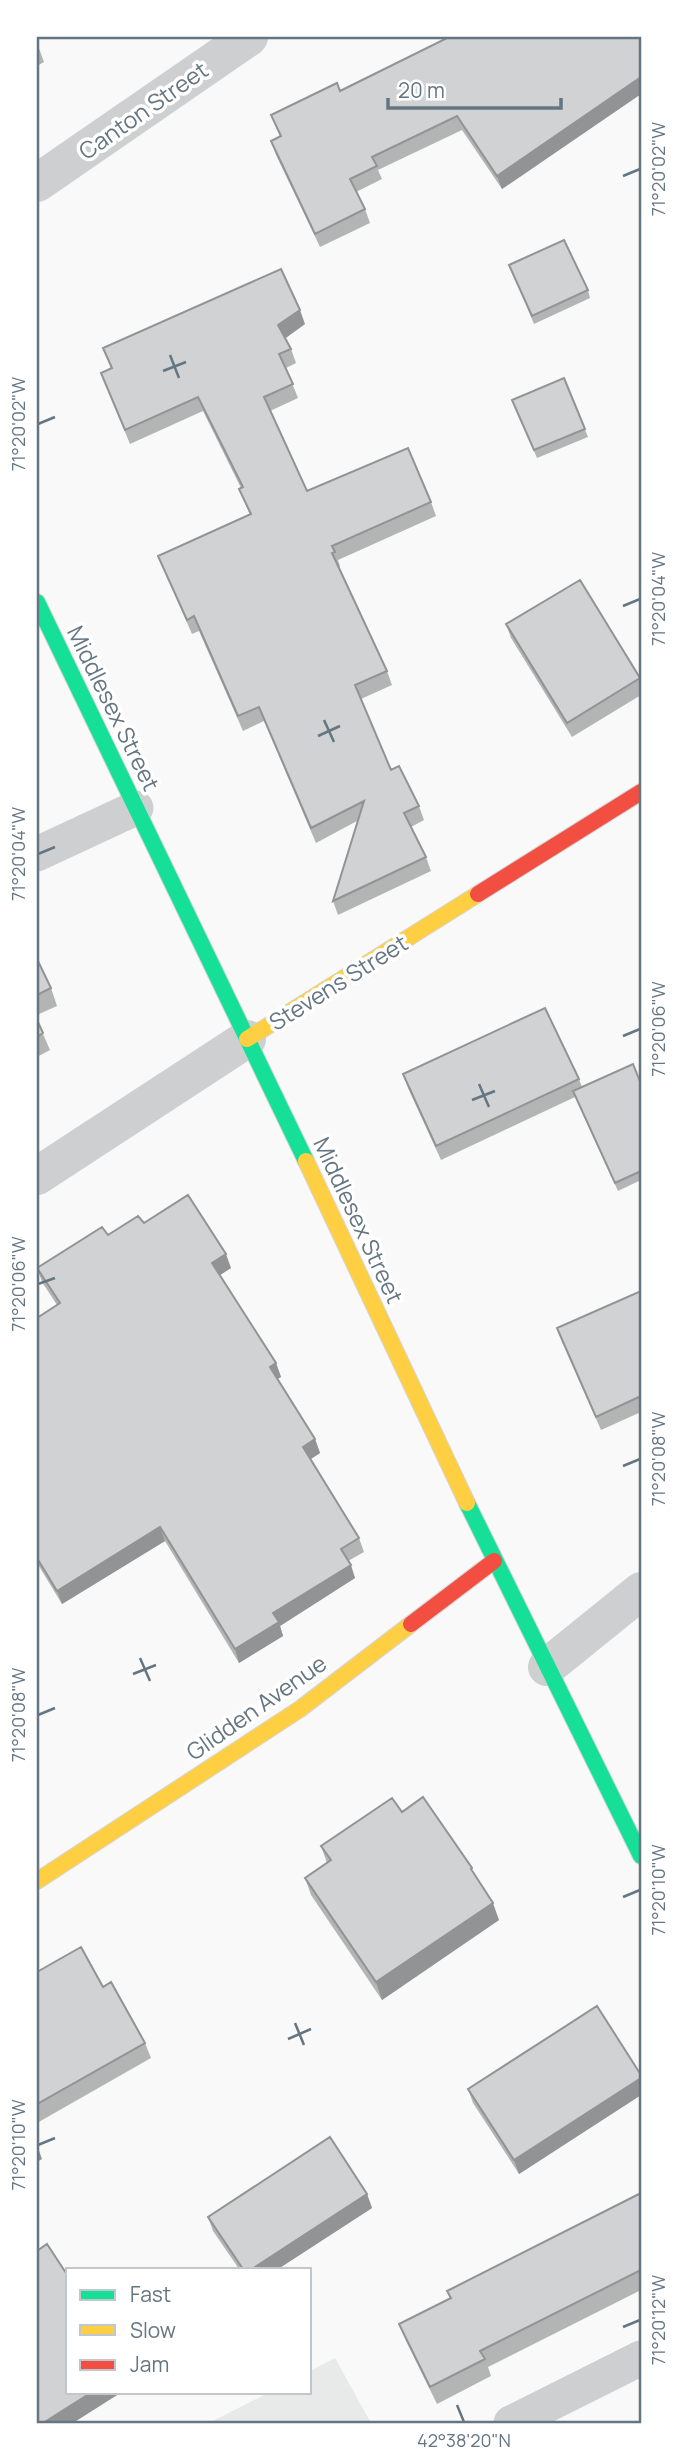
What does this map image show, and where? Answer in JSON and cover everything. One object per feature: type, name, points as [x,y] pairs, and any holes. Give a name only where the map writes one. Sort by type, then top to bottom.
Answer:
[{"type":"main road","name":"Middlesex Street","points":[[37,602],[494,1561],[641,1856]]},
{"type":"main road","name":"Stevens Street","points":[[247,1039],[641,792]]},
{"type":"main road","name":"Glidden Avenue","points":[[37,1881],[300,1709],[494,1561]]},
{"type":"street","name":"Canton Street","points":[[37,183],[249,37]]},
{"type":"street","name":"Stevens Street","points":[[37,1176],[247,1039]]},
{"type":"street","points":[[547,1667],[641,1591]]},
{"type":"lane","points":[[37,854],[136,808]]},
{"type":"lane","points":[[512,2423],[641,2358]]},
{"type":"shaded area","points":[[335,2358],[371,2423],[209,2423],[266,2394],[312,2394],[312,2370]]},
{"type":"building","points":[[449,37],[641,37],[641,77],[497,176],[457,116],[372,157],[377,166],[350,179],[365,209],[315,234],[271,141],[281,136],[271,115],[337,83],[340,91]]},
{"type":"building","points":[[564,240],[588,290],[532,316],[509,265]]},
{"type":"building","points":[[281,269],[300,310],[278,325],[291,349],[279,354],[293,384],[264,397],[307,491],[408,448],[431,502],[332,546],[335,552],[332,553],[387,671],[355,685],[391,770],[399,766],[419,806],[404,813],[426,857],[333,901],[364,801],[311,828],[259,707],[238,716],[194,616],[187,620],[158,556],[251,514],[239,489],[243,487],[198,397],[125,430],[101,373],[112,368],[103,348]]},
{"type":"building","points":[[564,378],[585,429],[534,450],[512,400]]},
{"type":"building","points":[[580,580],[640,678],[567,723],[506,624]]},
{"type":"building","points":[[37,959],[51,988],[37,995]]},
{"type":"building","points":[[545,1008],[579,1079],[436,1146],[403,1074]]},
{"type":"building","points":[[37,1020],[43,1033],[37,1037]]},
{"type":"building","points":[[633,1064],[641,1084],[641,1171],[615,1183],[573,1091]]},
{"type":"building","points":[[188,1195],[226,1254],[212,1263],[276,1363],[270,1367],[315,1439],[303,1447],[359,1538],[341,1549],[351,1565],[273,1613],[279,1622],[235,1649],[160,1527],[57,1591],[37,1558],[37,1318],[60,1303],[37,1268],[102,1227],[108,1235],[138,1216],[144,1223]]},
{"type":"building","points":[[641,1291],[641,1396],[596,1417],[557,1328]]},
{"type":"building","points":[[423,1797],[493,1903],[376,1982],[305,1878],[331,1860],[321,1846],[392,1798],[402,1812]]},
{"type":"building","points":[[81,1947],[103,1987],[111,1982],[145,2043],[37,2104],[37,1972]]},
{"type":"building","points":[[597,2006],[641,2078],[514,2160],[468,2089]]},
{"type":"building","points":[[330,2137],[367,2194],[254,2268],[242,2268],[208,2217]]},
{"type":"building","points":[[641,2193],[641,2270],[480,2351],[485,2359],[430,2387],[399,2324],[451,2298],[447,2291]]},
{"type":"building","points":[[47,2244],[66,2273],[66,2394],[89,2394],[43,2423],[37,2423],[37,2251]]},
{"type":"traffic: fast","points":[[37,602],[306,1161]]},
{"type":"traffic: fast","points":[[467,1503],[641,1856]]},
{"type":"traffic: slow","points":[[247,1039],[478,894]]},
{"type":"traffic: slow","points":[[306,1161],[467,1503]]},
{"type":"traffic: slow","points":[[37,1881],[300,1709],[411,1624]]},
{"type":"traffic: jam","points":[[478,894],[641,792]]},
{"type":"traffic: jam","points":[[411,1624],[494,1561]]}]
